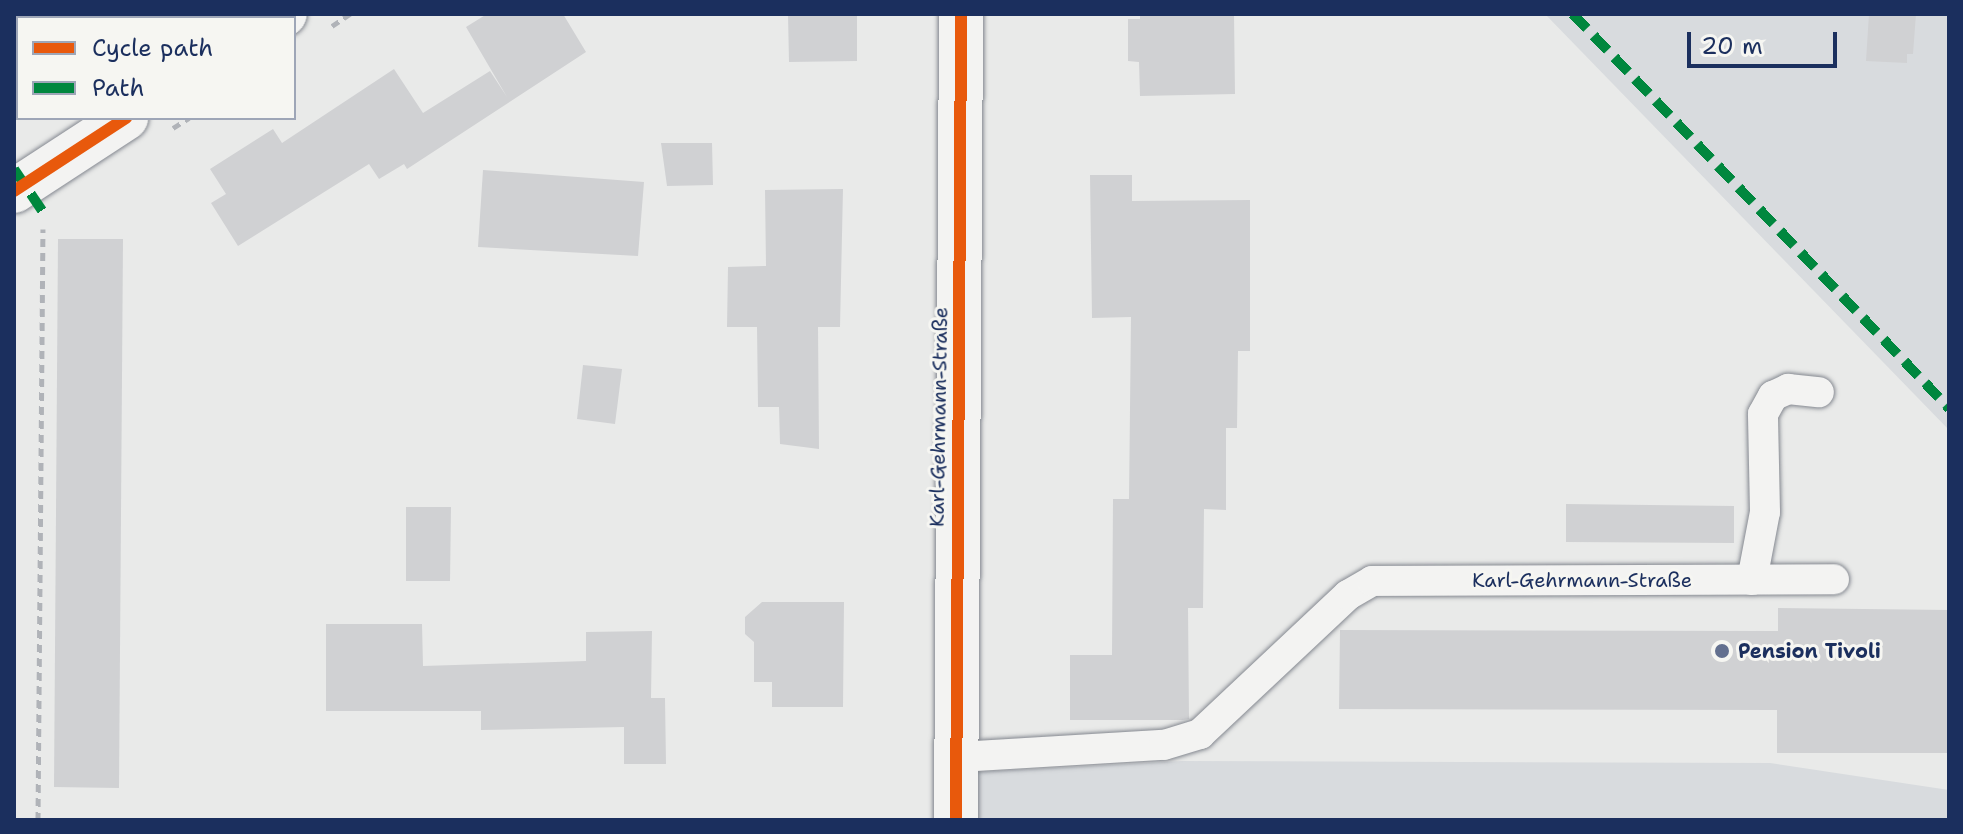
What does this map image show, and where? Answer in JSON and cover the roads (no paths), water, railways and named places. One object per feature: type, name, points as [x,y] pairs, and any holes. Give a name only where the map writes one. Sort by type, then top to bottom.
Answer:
[{"type":"street","name":"Karl-Gehrmann-Straße","points":[[956,820],[959,757],[961,14]]},
{"type":"street","points":[[28,202],[124,120]]},
{"type":"lane","points":[[1752,580],[1765,512],[1763,414],[1773,396],[1788,389],[1819,392]]},
{"type":"lane","name":"Karl-Gehrmann-Straße","points":[[959,757],[1164,745],[1200,734],[1348,595],[1372,581],[1834,579]]},
{"type":"place","name":"Pension Tivoli","points":[[1722,651]]}]
